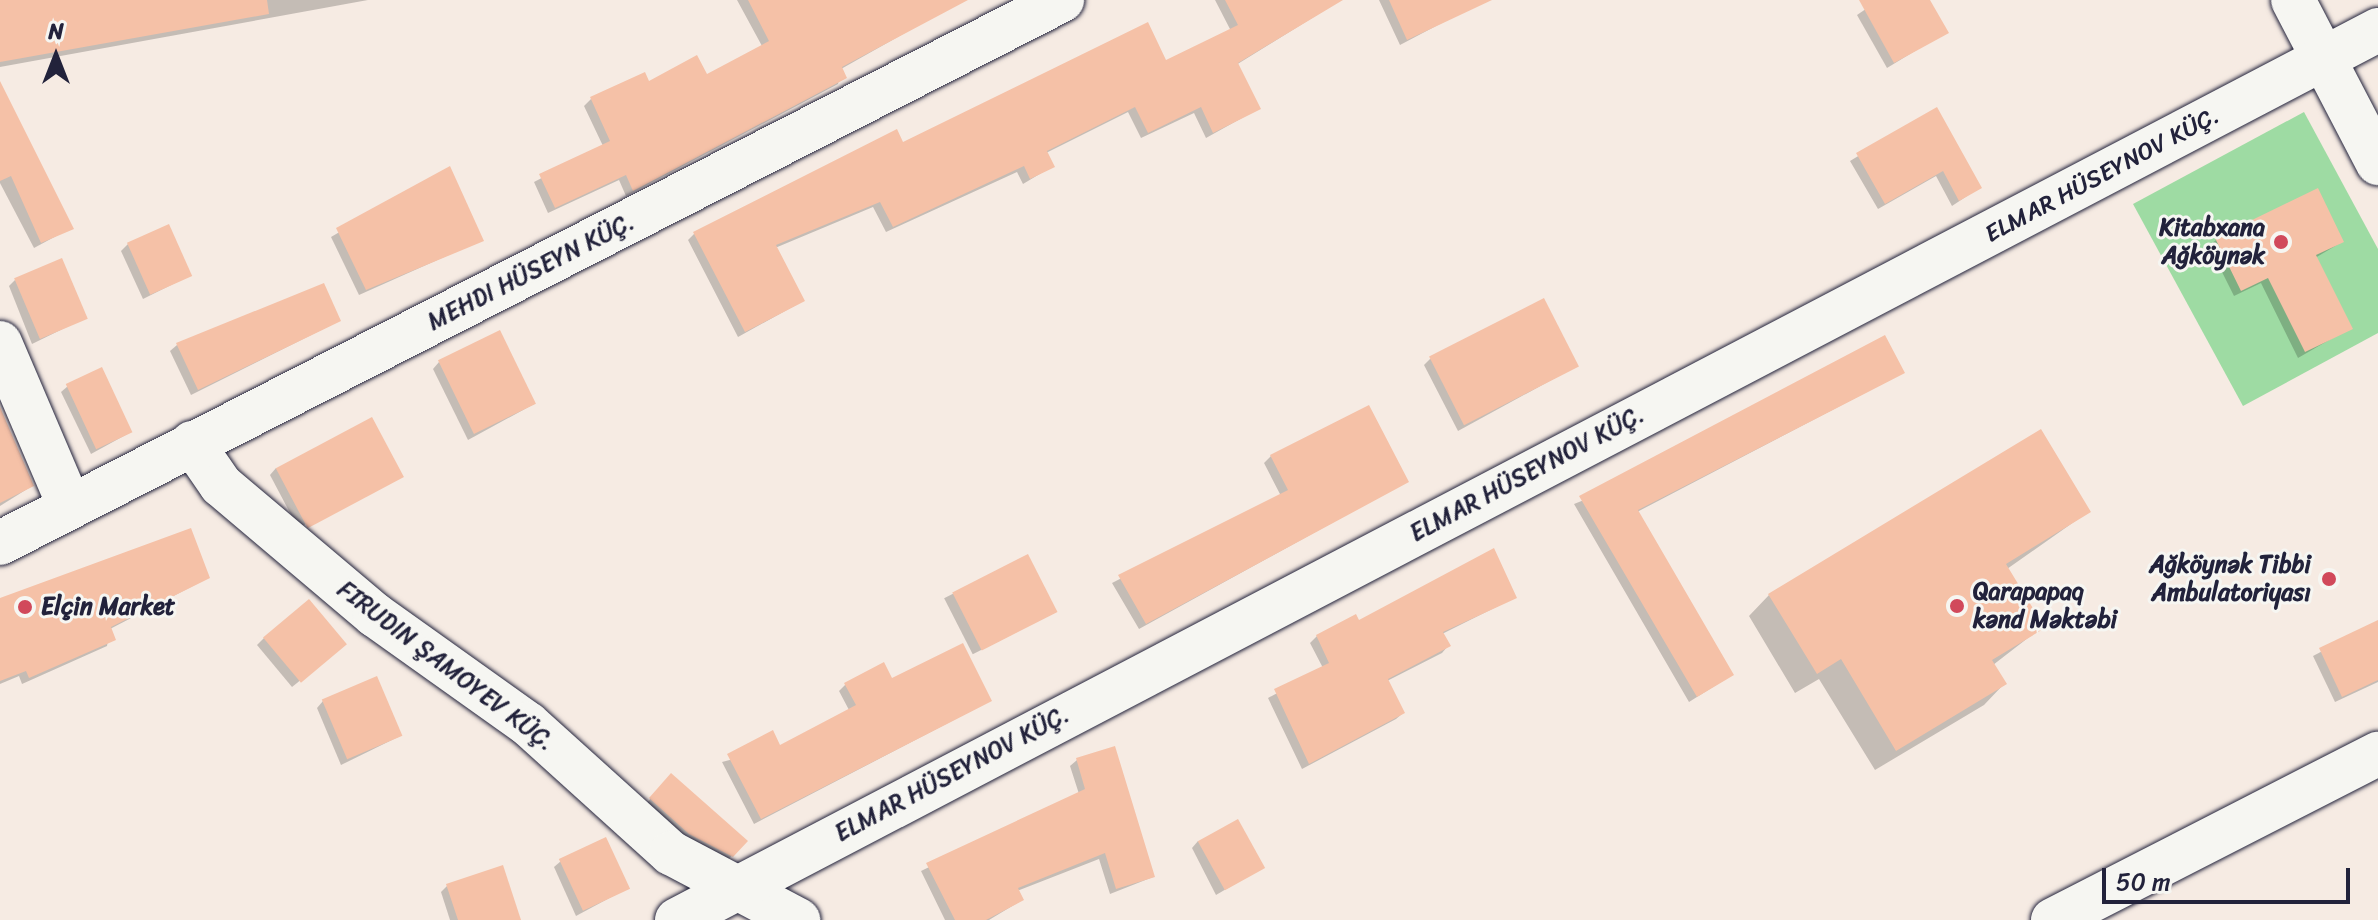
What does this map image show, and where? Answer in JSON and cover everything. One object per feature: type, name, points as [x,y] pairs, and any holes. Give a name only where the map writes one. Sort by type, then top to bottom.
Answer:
[{"type":"street","name":"MEHDI HÜSEYN KÜÇ.","points":[[0,543],[1062,0]]},
{"type":"street","points":[[2293,0],[2378,163]]},
{"type":"street","name":"ELMAR HÜSEYNOV KÜÇ.","points":[[677,920],[2378,30]]},
{"type":"street","points":[[0,343],[70,507]]},
{"type":"street","name":"FIRUDIN ŞAMOYEV KÜÇ.","points":[[192,443],[221,485],[331,578],[528,724],[671,853],[732,891],[798,920]]},
{"type":"street","points":[[2053,920],[2378,754]]},
{"type":"green space","points":[[2304,112],[2378,249],[2378,333],[2243,406],[2133,204]]},
{"type":"building","points":[[0,0],[267,0],[269,14],[0,62]]},
{"type":"building","points":[[748,0],[968,0],[842,67],[847,78],[633,191],[626,175],[555,208],[539,174],[610,141],[590,97],[645,72],[649,81],[697,55],[707,74],[769,41]]},
{"type":"building","points":[[1225,0],[1343,0],[1238,63],[1261,109],[1213,133],[1201,107],[1148,133],[1135,107],[1047,151],[1055,167],[1030,179],[1024,166],[893,227],[880,202],[776,245],[805,301],[745,332],[693,232],[897,129],[903,142],[1148,22],[1166,60],[1238,25]]},
{"type":"building","points":[[1389,0],[1492,0],[1407,40]]},
{"type":"building","points":[[1859,0],[1930,0],[1949,33],[1894,63]]},
{"type":"building","points":[[0,81],[74,229],[41,243],[11,176],[0,181]]},
{"type":"building","points":[[1937,107],[1982,188],[1959,201],[1943,171],[1885,204],[1856,153]]},
{"type":"building","points":[[450,166],[484,241],[366,290],[336,228]]},
{"type":"building","points":[[2318,188],[2344,242],[2316,255],[2353,329],[2305,352],[2268,278],[2241,291],[2215,238]]},
{"type":"building","points":[[169,224],[192,276],[150,295],[127,243]]},
{"type":"building","points":[[62,258],[88,319],[40,339],[14,278]]},
{"type":"building","points":[[324,283],[341,321],[198,390],[176,343]]},
{"type":"building","points":[[1544,298],[1579,367],[1464,425],[1429,357]]},
{"type":"building","points":[[500,330],[536,404],[474,434],[438,360]]},
{"type":"building","points":[[1885,335],[1905,373],[1638,510],[1734,675],[1697,697],[1579,496]]},
{"type":"building","points":[[102,367],[132,432],[96,449],[66,384]]},
{"type":"building","points":[[1369,405],[1409,482],[1146,624],[1118,575],[1288,490],[1270,455]]},
{"type":"building","points":[[0,407],[34,486],[0,503]]},
{"type":"building","points":[[372,417],[404,477],[308,528],[276,468]]},
{"type":"building","points":[[2041,429],[2091,512],[2006,564],[2045,628],[1992,660],[2007,684],[1896,751],[1841,659],[1817,674],[1768,594]]},
{"type":"building","points":[[191,528],[210,578],[111,627],[116,640],[29,678],[26,671],[0,681],[0,598]]},
{"type":"building","points":[[1494,548],[1517,598],[1443,632],[1451,646],[1388,679],[1405,713],[1309,764],[1274,689],[1329,663],[1316,635],[1356,614],[1359,620]]},
{"type":"building","points":[[1028,554],[1058,612],[982,651],[952,593]]},
{"type":"building","points":[[309,599],[347,644],[301,683],[263,638]]},
{"type":"building","points":[[2378,620],[2378,680],[2342,697],[2319,648]]},
{"type":"building","points":[[963,643],[992,701],[761,819],[727,754],[773,730],[780,745],[856,705],[844,683],[884,662],[892,678]]},
{"type":"building","points":[[377,676],[402,736],[347,759],[322,699]]},
{"type":"building","points":[[1115,746],[1155,877],[1116,889],[1105,853],[1018,888],[1024,900],[986,920],[955,920],[926,863],[1085,789],[1076,758]]},
{"type":"building","points":[[671,773],[748,841],[733,857],[689,834],[649,798]]},
{"type":"building","points":[[1238,819],[1265,868],[1225,890],[1198,841]]},
{"type":"building","points":[[606,837],[630,889],[583,911],[559,859]]},
{"type":"building","points":[[503,865],[521,920],[458,920],[446,884]]},
{"type":"place","name":"Kitabxana Ağköynək","points":[[2281,242]]},
{"type":"place","name":"Ağköynək Tibbi Ambulatoriyası","points":[[2329,579]]},
{"type":"place","name":"Qarapapaq kənd Məktəbi","points":[[1957,606]]},
{"type":"place","name":"Elçin Market","points":[[25,607]]}]
